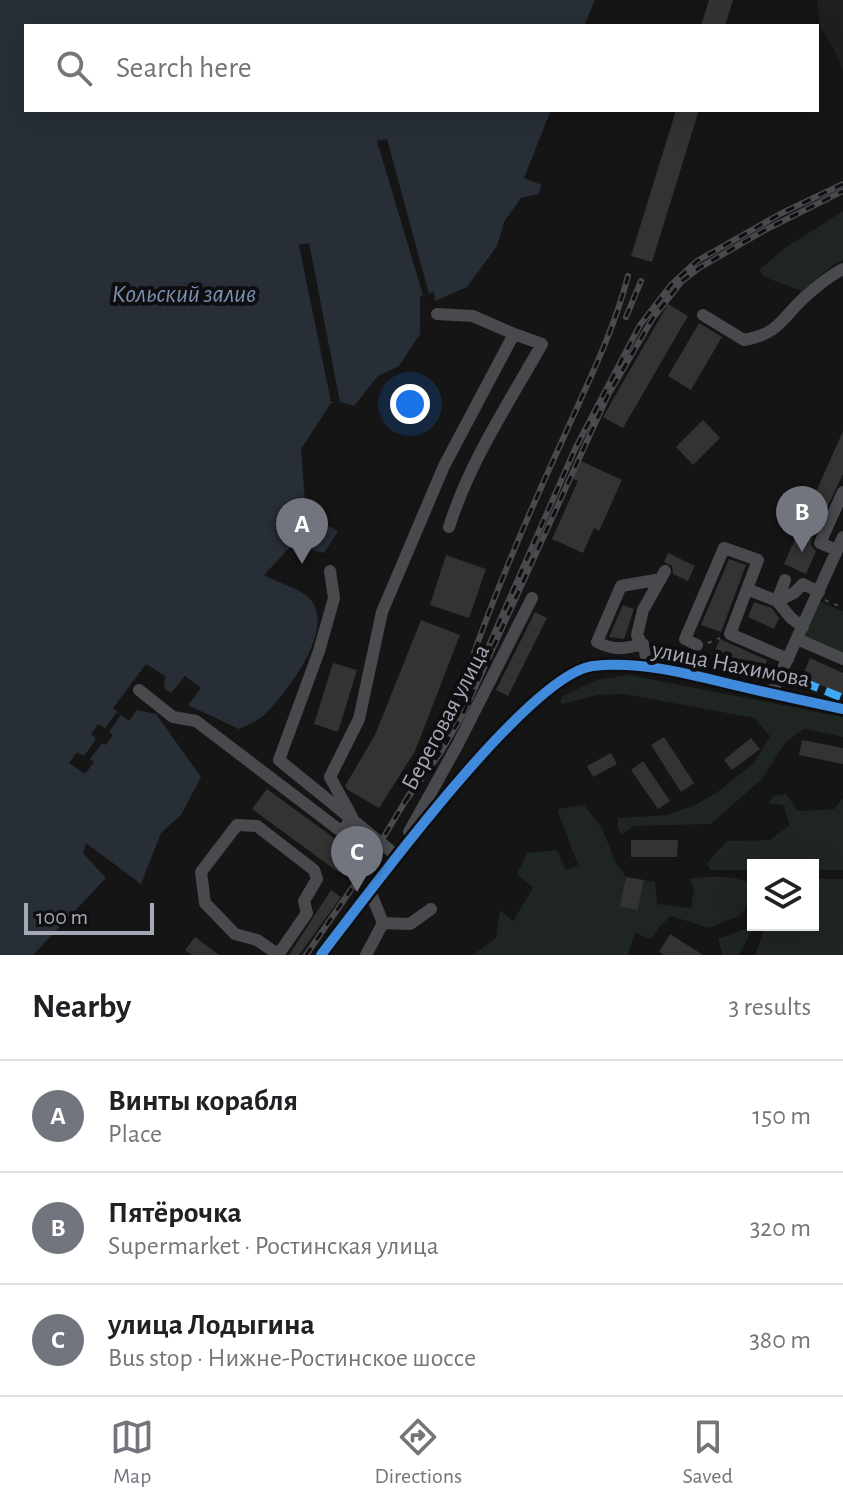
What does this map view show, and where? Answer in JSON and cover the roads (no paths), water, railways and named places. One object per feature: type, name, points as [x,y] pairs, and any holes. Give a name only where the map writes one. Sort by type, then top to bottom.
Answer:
[{"type":"street","points":[[703,315],[744,340],[763,337],[780,325],[805,296],[843,269]]},
{"type":"street","points":[[437,314],[473,316],[542,344],[479,452],[460,492],[449,527]]},
{"type":"street","points":[[352,817],[330,777],[359,719],[382,612],[444,466],[514,334]]},
{"type":"street","points":[[772,693],[840,544],[820,543],[839,510],[843,492]]},
{"type":"street","points":[[697,647],[685,639],[724,548],[758,560],[730,634],[788,659]]},
{"type":"street","points":[[321,955],[397,856],[279,760],[319,651],[334,598],[330,571]]},
{"type":"street","points":[[643,644],[612,650],[597,642],[621,586],[663,575],[643,610],[637,635],[643,644],[647,667]]},
{"type":"street","points":[[777,601],[785,580]]},
{"type":"street","points":[[777,601],[794,593],[803,584],[818,594]]},
{"type":"street","points":[[747,589],[777,601],[800,633],[843,659]]},
{"type":"street","name":"Береговая улица","points":[[397,856],[532,598]]},
{"type":"street","name":"улица Нахимова","points":[[397,856],[514,720],[549,688],[590,666],[666,669],[843,709]]},
{"type":"street","points":[[139,690],[173,717],[196,721],[342,832],[352,817]]},
{"type":"street","points":[[237,825],[257,826],[314,870],[317,879],[304,901],[307,913],[278,955],[257,940],[235,934],[205,903],[201,872],[237,825]]},
{"type":"street","points":[[370,891],[383,923]]},
{"type":"street","points":[[383,923],[410,924],[431,909]]},
{"type":"street","points":[[366,955],[383,923]]},
{"type":"water","name":"Кольский залив","points":[[0,0],[595,0],[585,24],[24,24],[24,112],[550,112],[524,178],[542,185],[538,194],[521,198],[504,222],[497,246],[467,287],[435,301],[434,292],[420,296],[420,334],[399,366],[378,376],[354,406],[331,403],[301,449],[306,514],[338,531],[324,553],[292,545],[264,575],[303,593],[316,609],[314,641],[296,675],[262,716],[239,729],[188,705],[201,688],[185,676],[171,693],[164,688],[165,676],[146,664],[113,708],[129,721],[137,710],[156,714],[201,777],[181,815],[161,833],[141,884],[86,843],[83,853],[106,878],[33,955],[0,955]]},
{"type":"railway","points":[[843,184],[782,213],[697,261],[671,285],[640,325],[575,449],[480,666],[407,799],[441,752],[463,714],[608,395],[653,318],[682,281],[699,268],[843,191]]},
{"type":"railway","points":[[469,667],[513,553],[607,339],[628,276]]},
{"type":"railway","points":[[626,317],[641,281]]},
{"type":"railway","points":[[306,955],[359,878],[412,790]]},
{"type":"place","name":"Пятёрочка","points":[[802,552]]},
{"type":"place","name":"Винты корабля","points":[[302,564]]},
{"type":"place","name":"улица Лодыгина","points":[[357,892]]}]
